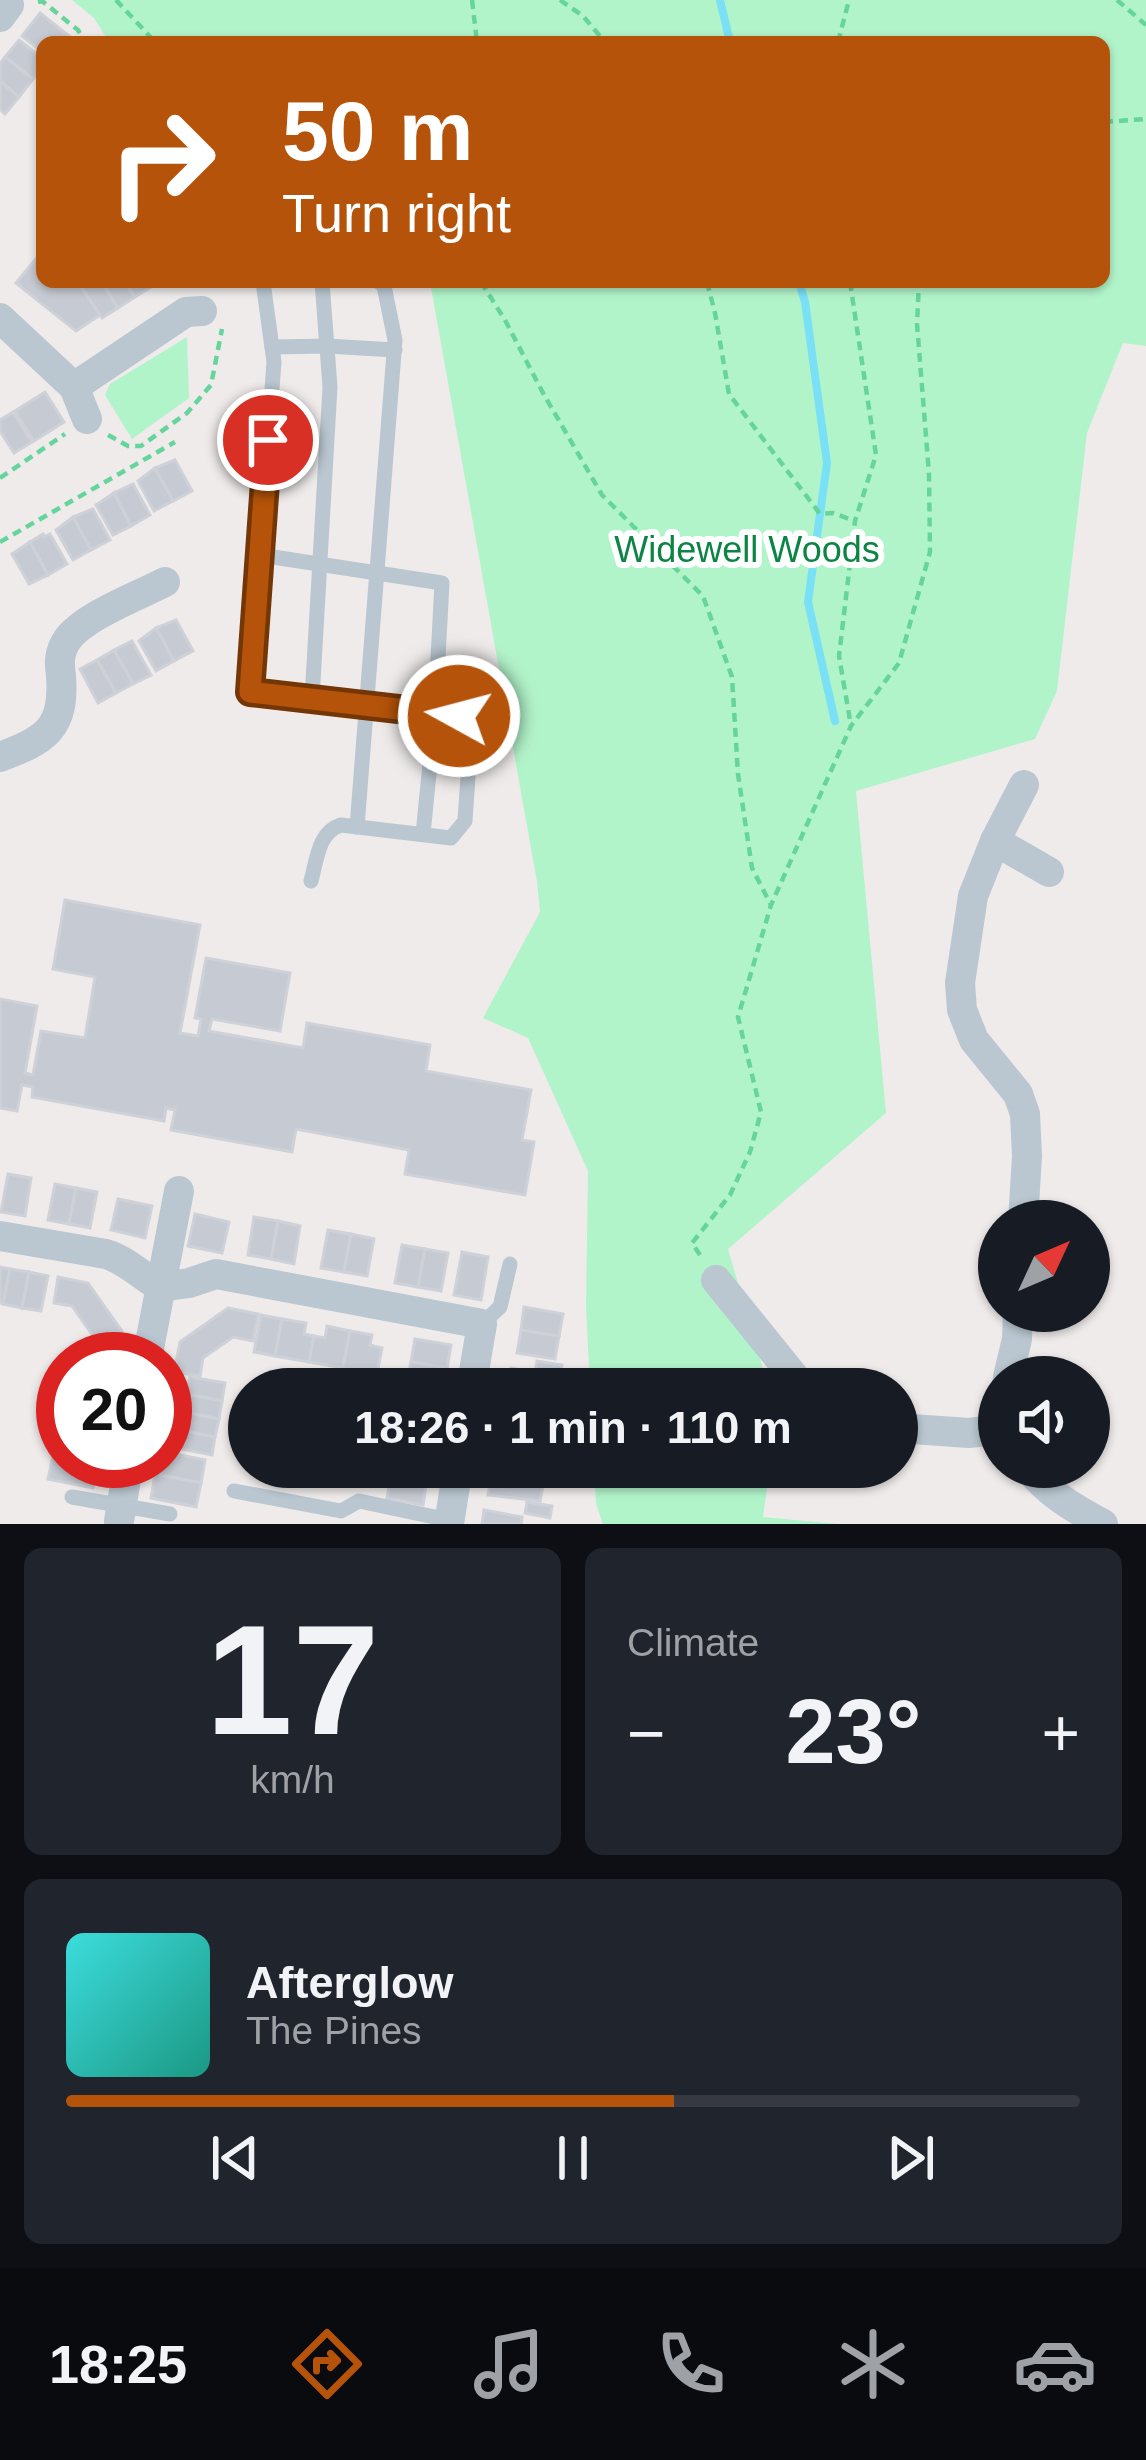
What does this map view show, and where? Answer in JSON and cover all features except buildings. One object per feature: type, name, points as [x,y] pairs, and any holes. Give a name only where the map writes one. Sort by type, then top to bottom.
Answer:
[{"type":"street","points":[[74,387],[186,312],[213,313]]},
{"type":"street","points":[[0,318],[74,387],[87,419]]},
{"type":"street","points":[[0,757],[31,745],[52,727],[60,707],[60,653],[71,634],[165,582]]},
{"type":"street","points":[[1024,785],[974,896],[960,983],[962,1010],[974,1040],[1018,1094],[1025,1114],[1024,1200]]},
{"type":"street","points":[[995,841],[1048,872]]},
{"type":"street","points":[[152,1332],[179,1191]]},
{"type":"street","points":[[0,1236],[121,1258],[160,1287],[216,1274],[482,1324],[475,1368]]},
{"type":"street","points":[[716,1280],[787,1368]]},
{"type":"street","points":[[918,1429],[978,1431]]},
{"type":"street","points":[[120,1513],[124,1488]]},
{"type":"street","points":[[449,1522],[455,1488]]},
{"type":"street","points":[[1046,1488],[1102,1524]]},
{"type":"lane","points":[[264,288],[274,362],[250,692],[459,716],[471,732],[465,821],[451,838],[357,826],[331,828],[324,836],[311,881]]},
{"type":"lane","points":[[312,699],[330,387],[322,288]]},
{"type":"lane","points":[[357,826],[395,350],[384,288]]},
{"type":"lane","points":[[272,347],[395,350]]},
{"type":"lane","points":[[260,555],[442,583],[422,834]]},
{"type":"lane","points":[[482,1324],[500,1307],[510,1264]]},
{"type":"lane","points":[[234,1491],[341,1511],[358,1501],[449,1522]]},
{"type":"lane","points":[[72,1497],[120,1513],[170,1514]]},
{"type":"path","points":[[116,0],[149,36]]},
{"type":"path","points":[[472,0],[476,36]]},
{"type":"path","points":[[560,0],[600,36]]},
{"type":"path","points":[[840,36],[849,0]]},
{"type":"path","points":[[1117,0],[1146,26]]},
{"type":"path","points":[[4,11],[42,1],[82,36]]},
{"type":"path","points":[[1110,122],[1146,119]]},
{"type":"path","points":[[485,288],[602,495],[703,596],[732,677],[737,774],[752,868],[771,905]]},
{"type":"path","points":[[709,288],[729,394],[820,514],[833,513],[854,521]]},
{"type":"path","points":[[851,288],[876,455],[854,521],[839,656],[851,725]]},
{"type":"path","points":[[716,1280],[692,1243],[730,1196],[750,1152],[760,1112],[738,1017],[771,905],[851,725],[898,663],[931,552],[919,288]]},
{"type":"path","points":[[0,478],[87,419],[114,440],[141,446],[187,413],[211,385],[213,313]]},
{"type":"path","points":[[0,542],[175,442]]},
{"type":"path","points":[[141,446],[147,457]]},
{"type":"green space","name":"Widewell Woods","points":[[72,0],[1146,0],[1146,346],[1123,343],[1087,433],[1057,691],[1035,739],[856,791],[886,1113],[728,1249],[763,1368],[589,1368],[588,1171],[528,1038],[483,1018],[540,912],[431,288],[1110,288],[1110,36],[105,36],[94,18]]},
{"type":"green space","points":[[187,337],[189,398],[132,439],[105,395],[110,384]]},
{"type":"green space","points":[[595,1488],[767,1488],[763,1517],[838,1524],[603,1524]]},
{"type":"waterway","points":[[720,0],[729,36]]},
{"type":"waterway","points":[[801,288],[827,463],[808,602],[835,721]]},
{"type":"route","points":[[268,440],[250,692],[459,716]]}]
